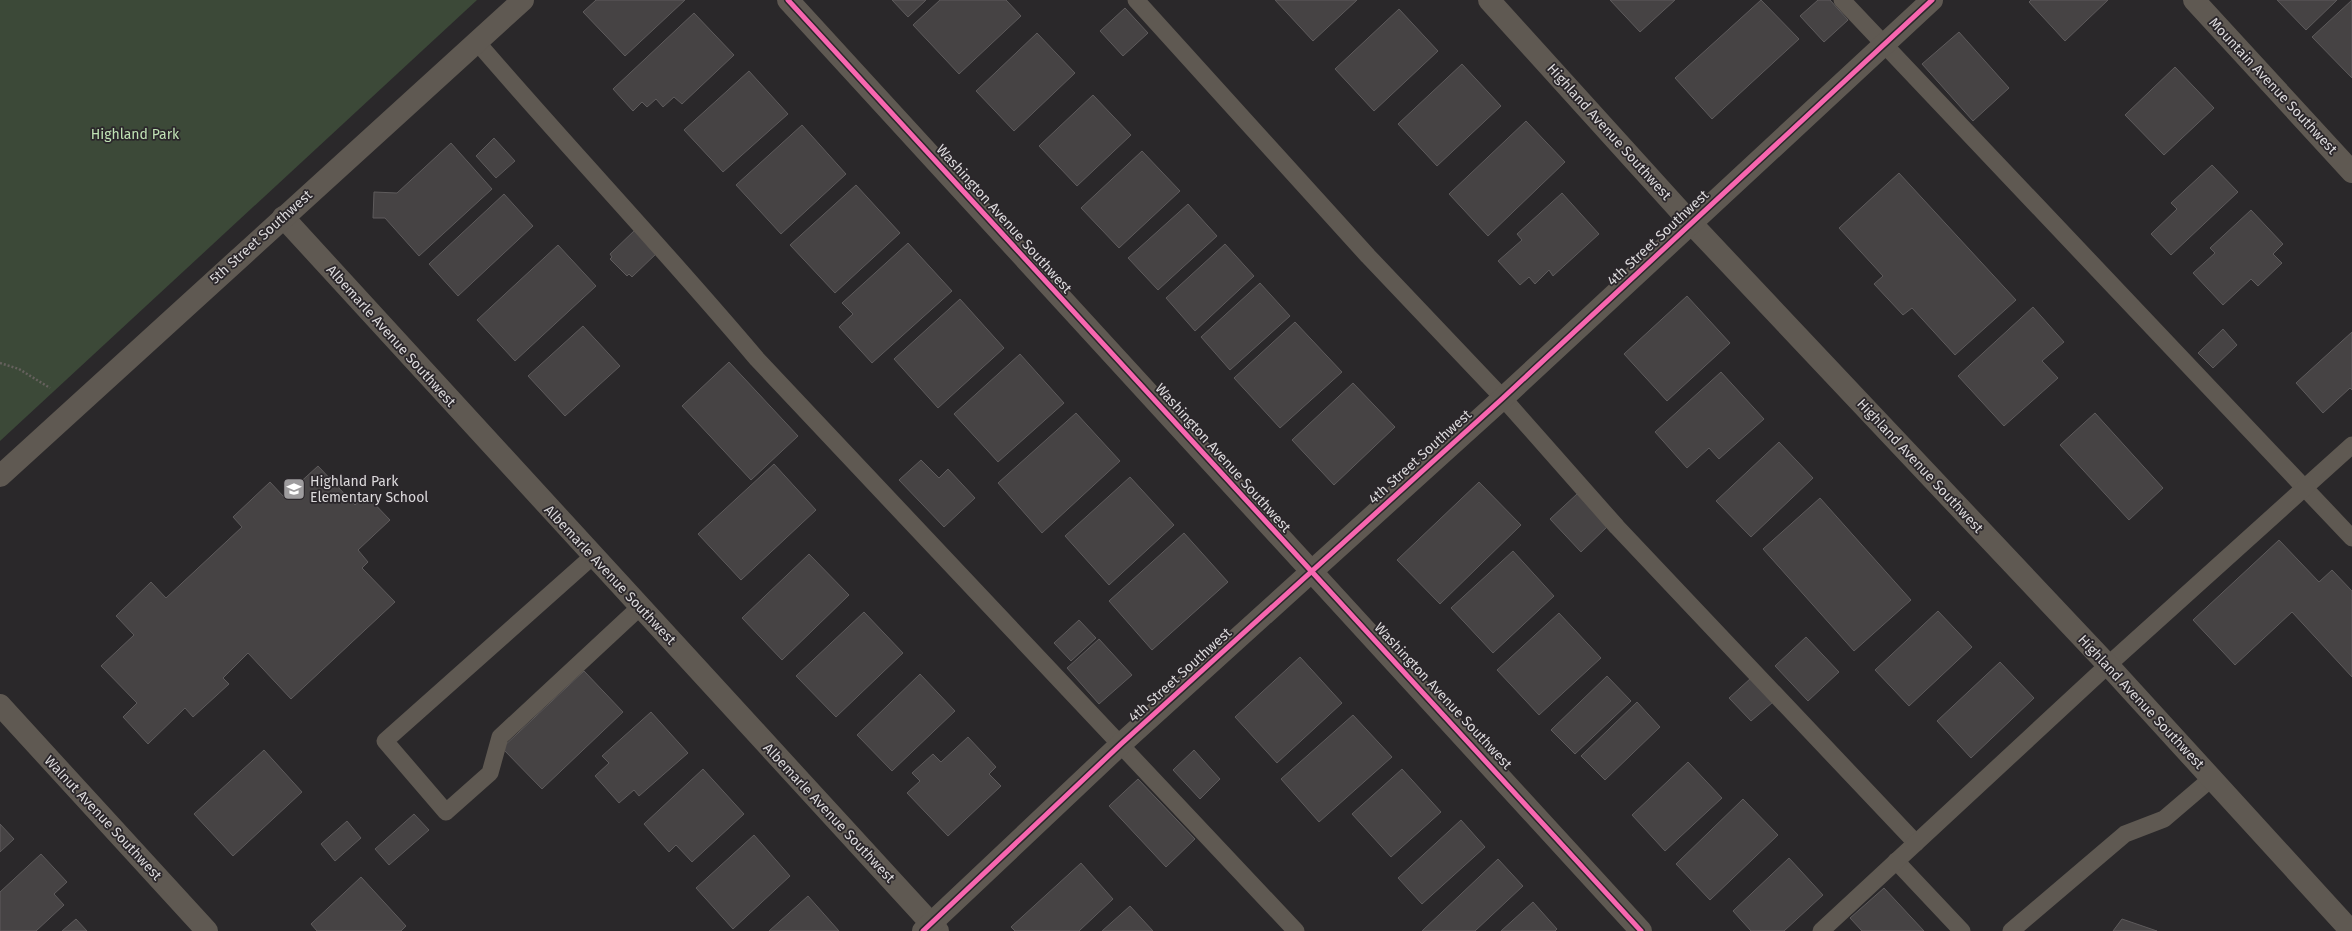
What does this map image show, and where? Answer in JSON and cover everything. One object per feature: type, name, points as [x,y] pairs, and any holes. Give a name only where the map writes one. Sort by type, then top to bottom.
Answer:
[{"type":"street","name":"5th Street Southwest","points":[[0,476],[523,0]]},
{"type":"street","name":"Washington Avenue Southwest","points":[[788,0],[1311,572],[1495,769],[1641,931]]},
{"type":"street","name":"Highland Avenue Southwest","points":[[1489,0],[1691,223],[2108,665],[2351,931]]},
{"type":"street","name":"4th Street Southwest","points":[[930,928],[1121,744],[1502,398],[1932,0]]},
{"type":"street","name":"Mountain Avenue Southwest","points":[[2194,0],[2352,172]]},
{"type":"street","name":"Albemarle Avenue Southwest","points":[[283,217],[930,928]]},
{"type":"street","name":"Walnut Avenue Southwest","points":[[0,705],[207,931]]},
{"type":"lane","points":[[1136,0],[1368,256],[1502,398],[1617,527],[1916,843]]},
{"type":"lane","points":[[1842,0],[1883,45],[2352,538]]},
{"type":"lane","points":[[477,42],[527,100],[682,271],[757,359],[1296,931]]},
{"type":"lane","points":[[1821,931],[2108,665],[2352,445]]},
{"type":"lane","points":[[593,556],[385,742],[446,812],[490,773],[500,737],[640,608]]},
{"type":"lane","points":[[2011,931],[2125,834],[2164,819],[2212,778]]},
{"type":"lane","points":[[1896,861],[1962,931]]},
{"type":"path","points":[[0,363],[19,369],[50,388]]},
{"type":"green space","name":"Highland Park","points":[[0,0],[477,0],[0,441]]},
{"type":"building","points":[[596,0],[685,0],[625,56],[583,12]]},
{"type":"building","points":[[892,0],[926,0],[908,17]]},
{"type":"building","points":[[940,0],[1006,0],[1021,16],[959,74],[913,25]]},
{"type":"building","points":[[1275,0],[1357,0],[1313,41]]},
{"type":"building","points":[[1610,0],[1675,0],[1640,32]]},
{"type":"building","points":[[1761,0],[1799,39],[1712,119],[1675,78]]},
{"type":"building","points":[[1818,0],[1830,0],[1848,20],[1824,42],[1800,16]]},
{"type":"building","points":[[2031,0],[2108,0],[2065,41],[2029,2]]},
{"type":"building","points":[[2277,0],[2337,0],[2306,30]]},
{"type":"building","points":[[2352,0],[2352,78],[2312,37]]},
{"type":"building","points":[[1125,8],[1148,33],[1123,56],[1100,31]]},
{"type":"building","points":[[1399,9],[1438,51],[1374,111],[1335,69]]},
{"type":"building","points":[[694,13],[734,55],[682,104],[674,97],[663,107],[656,99],[647,107],[642,102],[633,111],[613,89]]},
{"type":"building","points":[[1959,32],[2009,88],[1973,121],[1922,64]]},
{"type":"building","points":[[1037,33],[1075,73],[1014,131],[976,91]]},
{"type":"building","points":[[1462,64],[1501,106],[1437,166],[1398,124]]},
{"type":"building","points":[[2175,67],[2214,108],[2164,155],[2125,115]]},
{"type":"building","points":[[749,71],[788,114],[723,172],[684,130]]},
{"type":"building","points":[[1093,95],[1131,135],[1077,186],[1039,146]]},
{"type":"building","points":[[1526,121],[1565,162],[1488,236],[1449,194]]},
{"type":"building","points":[[802,125],[846,174],[781,234],[736,185]]},
{"type":"building","points":[[494,138],[515,161],[496,178],[476,156]]},
{"type":"building","points":[[451,143],[492,189],[419,256],[385,218],[373,218],[374,192],[397,193]]},
{"type":"building","points":[[1142,151],[1180,191],[1119,248],[1081,208]]},
{"type":"building","points":[[2212,165],[2238,192],[2171,255],[2151,234],[2177,209],[2171,203]]},
{"type":"building","points":[[1899,173],[2016,300],[1955,355],[1912,308],[1903,315],[1874,284],[1883,276],[1839,228]]},
{"type":"building","points":[[856,185],[900,233],[835,293],[790,245]]},
{"type":"building","points":[[1562,193],[1599,234],[1553,276],[1549,270],[1535,284],[1529,277],[1520,285],[1498,261],[1522,240],[1517,234]]},
{"type":"building","points":[[504,194],[533,226],[458,296],[429,264]]},
{"type":"building","points":[[1188,204],[1217,236],[1158,290],[1128,258]]},
{"type":"building","points":[[2251,210],[2283,244],[2273,254],[2282,263],[2258,286],[2251,279],[2223,305],[2193,273],[2215,253],[2210,248]]},
{"type":"building","points":[[636,229],[658,252],[632,277],[629,274],[627,276],[610,259],[612,257],[610,254]]},
{"type":"building","points":[[908,243],[952,291],[872,363],[839,327],[853,314],[842,303]]},
{"type":"building","points":[[1225,244],[1254,276],[1195,331],[1166,298]]},
{"type":"building","points":[[558,245],[596,286],[515,361],[477,320]]},
{"type":"building","points":[[1260,283],[1290,316],[1230,370],[1201,337]]},
{"type":"building","points":[[1687,296],[1730,343],[1667,401],[1624,354]]},
{"type":"building","points":[[960,299],[1004,348],[938,408],[894,359]]},
{"type":"building","points":[[2033,307],[2064,342],[2042,361],[2058,378],[2004,426],[1958,376]]},
{"type":"building","points":[[1295,322],[1342,372],[1280,428],[1234,378]]},
{"type":"building","points":[[583,326],[620,366],[565,416],[528,376]]},
{"type":"building","points":[[2223,329],[2237,345],[2213,368],[2198,353]]},
{"type":"building","points":[[2352,332],[2352,390],[2350,388],[2323,413],[2296,383]]},
{"type":"building","points":[[1020,354],[1064,403],[998,462],[954,414]]},
{"type":"building","points":[[729,362],[798,436],[751,480],[682,406]]},
{"type":"building","points":[[1721,372],[1764,419],[1719,459],[1709,448],[1687,468],[1655,432]]},
{"type":"building","points":[[1353,383],[1395,427],[1334,485],[1292,440]]},
{"type":"building","points":[[1076,413],[1120,461],[1042,533],[998,483]]},
{"type":"building","points":[[2095,413],[2163,488],[2129,520],[2060,445]]},
{"type":"building","points":[[1779,442],[1813,478],[1751,537],[1716,501]]},
{"type":"building","points":[[921,460],[939,478],[948,469],[975,498],[944,527],[899,480]]},
{"type":"building","points":[[774,464],[816,510],[741,580],[698,534]]},
{"type":"building","points":[[318,466],[355,505],[366,495],[390,520],[358,550],[368,562],[362,568],[395,602],[291,699],[248,653],[223,678],[229,684],[193,717],[185,708],[148,744],[123,717],[137,703],[101,666],[134,635],[116,616],[151,582],[166,598],[242,527],[233,517],[270,482],[284,497]]},
{"type":"building","points":[[1130,477],[1174,525],[1109,585],[1065,536]]},
{"type":"building","points":[[1479,482],[1521,525],[1440,604],[1397,560]]},
{"type":"building","points":[[1577,494],[1608,526],[1581,552],[1550,519]]},
{"type":"building","points":[[1820,498],[1911,600],[1854,651],[1763,549]]},
{"type":"building","points":[[1184,533],[1228,582],[1152,650],[1109,601]]},
{"type":"building","points":[[2279,540],[2319,582],[2332,570],[2352,591],[2352,677],[2292,612],[2235,665],[2193,620]]},
{"type":"building","points":[[1513,551],[1554,596],[1493,653],[1451,608]]},
{"type":"building","points":[[809,554],[849,595],[782,660],[742,618]]},
{"type":"building","points":[[1938,611],[1972,647],[1909,706],[1875,670]]},
{"type":"building","points":[[864,612],[903,653],[836,717],[796,676]]},
{"type":"building","points":[[1559,613],[1601,658],[1539,715],[1497,670]]},
{"type":"building","points":[[1079,620],[1096,638],[1071,661],[1054,643]]},
{"type":"building","points":[[1806,637],[1839,672],[1808,701],[1775,666]]},
{"type":"building","points":[[1099,639],[1132,675],[1099,704],[1067,668]]},
{"type":"building","points":[[1300,657],[1342,703],[1277,763],[1235,717]]},
{"type":"building","points":[[2000,662],[2034,698],[1971,758],[1937,721]]},
{"type":"building","points":[[584,671],[623,712],[542,789],[502,748]]},
{"type":"building","points":[[920,674],[955,711],[892,771],[857,735]]},
{"type":"building","points":[[1607,676],[1631,701],[1575,754],[1551,730]]},
{"type":"building","points":[[1751,678],[1773,702],[1751,721],[1729,698]]},
{"type":"building","points":[[1637,702],[1660,727],[1605,780],[1581,756]]},
{"type":"building","points":[[651,712],[688,753],[639,796],[634,790],[619,803],[595,776],[609,763],[602,756]]},
{"type":"building","points":[[1353,715],[1392,757],[1319,822],[1281,779]]},
{"type":"building","points":[[968,737],[996,767],[989,774],[1001,786],[948,836],[907,793],[920,781],[912,773],[933,754],[941,762]]},
{"type":"building","points":[[264,750],[302,792],[233,856],[194,814]]},
{"type":"building","points":[[1194,750],[1220,779],[1200,799],[1173,770]]},
{"type":"building","points":[[1688,762],[1722,798],[1665,851],[1632,815]]},
{"type":"building","points":[[703,769],[744,814],[692,862],[676,845],[669,852],[644,824]]},
{"type":"building","points":[[1402,769],[1441,812],[1391,857],[1352,814]]},
{"type":"building","points":[[1138,779],[1195,839],[1166,867],[1109,806]]},
{"type":"building","points":[[1743,799],[1778,835],[1710,900],[1676,864]]},
{"type":"building","points":[[414,814],[429,830],[389,865],[375,849]]},
{"type":"building","points":[[1461,820],[1485,847],[1422,904],[1398,878]]},
{"type":"building","points":[[347,821],[361,838],[335,861],[321,844]]},
{"type":"building","points":[[0,824],[14,839],[0,852]]},
{"type":"building","points":[[754,835],[790,876],[733,929],[696,888]]},
{"type":"building","points":[[41,854],[67,882],[54,894],[64,905],[36,931],[0,931],[0,892]]},
{"type":"building","points":[[1789,858],[1823,895],[1784,931],[1751,931],[1733,911]]},
{"type":"building","points":[[1498,859],[1523,886],[1475,931],[1422,931]]},
{"type":"building","points":[[1081,863],[1113,899],[1079,931],[1015,931],[1011,927]]},
{"type":"building","points":[[361,877],[406,926],[401,931],[317,931],[311,924]]},
{"type":"building","points":[[1884,888],[1924,931],[1862,931],[1850,918]]},
{"type":"building","points":[[808,896],[839,931],[769,931]]},
{"type":"building","points":[[1533,902],[1557,929],[1555,931],[1501,931]]},
{"type":"building","points":[[1130,906],[1153,931],[1102,931]]},
{"type":"building","points":[[76,919],[87,931],[62,931]]},
{"type":"building","points":[[2122,919],[2157,931],[2113,931]]},
{"type":"cycle path","points":[[788,0],[1641,931]]},
{"type":"cycle path","points":[[923,931],[1121,744],[1503,398],[1932,0]]},
{"type":"place","name":"Highland Park Elementary School","points":[[294,489]]}]
